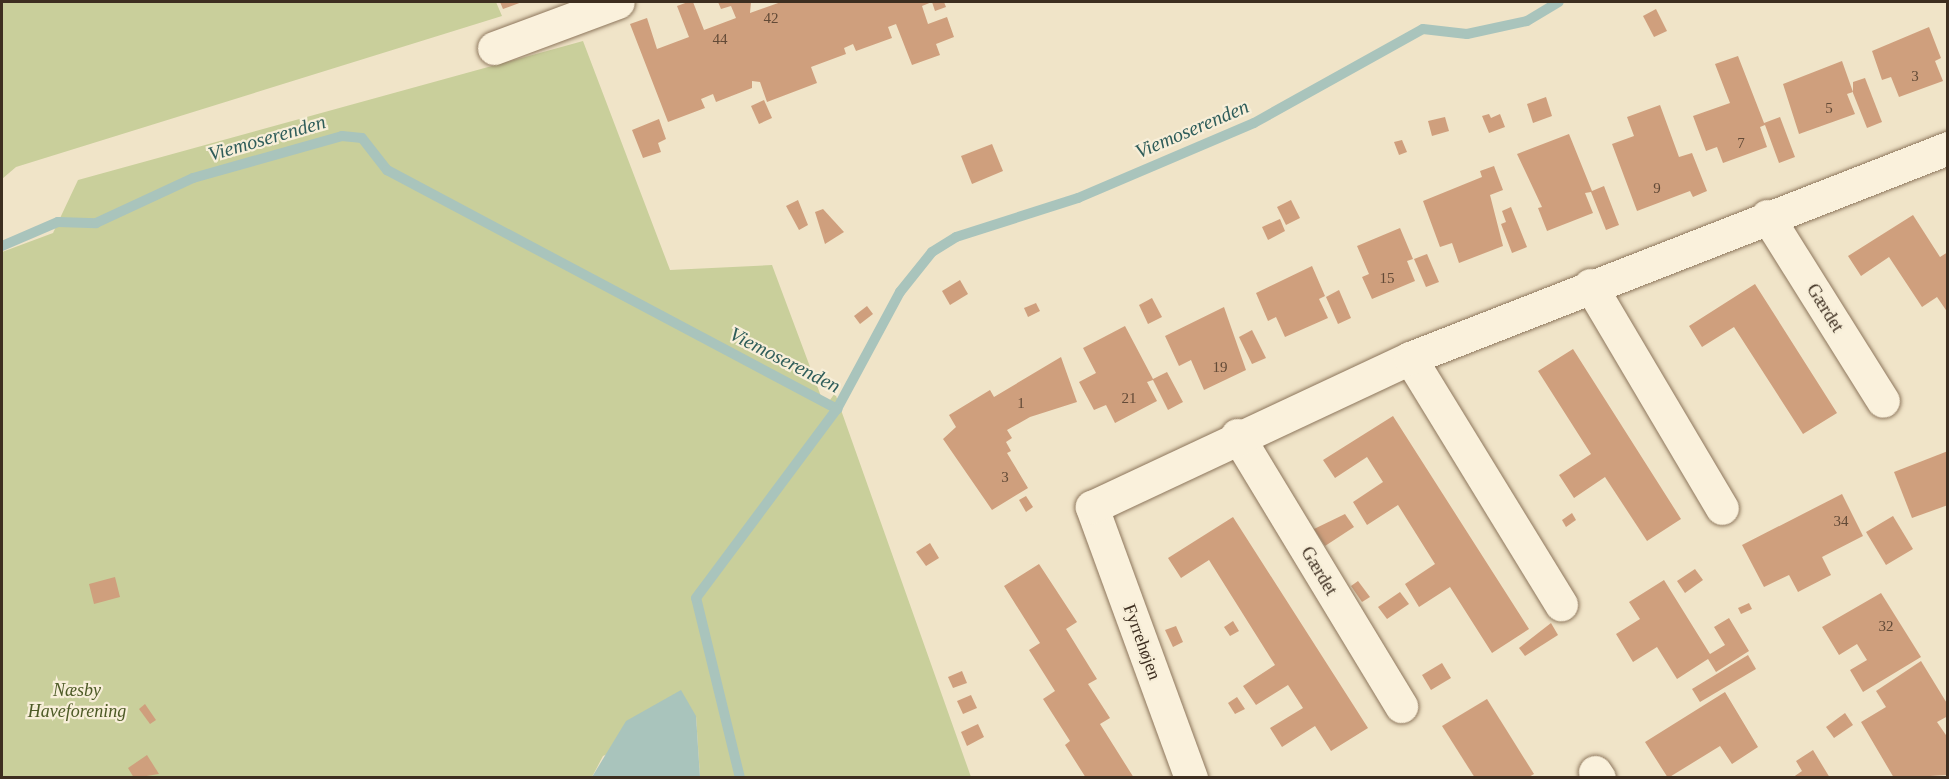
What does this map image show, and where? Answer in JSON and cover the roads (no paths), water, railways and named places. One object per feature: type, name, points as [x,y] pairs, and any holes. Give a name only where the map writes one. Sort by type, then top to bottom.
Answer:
[{"type":"street","points":[[494,48],[618,2]]},
{"type":"street","points":[[1238,435],[1410,358],[1590,285],[1947,148]]},
{"type":"street","name":"Gærdet","points":[[1767,216],[1883,401]]},
{"type":"street","points":[[1590,285],[1722,508]]},
{"type":"street","points":[[1410,358],[1561,604]]},
{"type":"street","name":"Gærdet","points":[[1238,435],[1401,706]]},
{"type":"street","name":"Fyrrehøjen","points":[[1191,777],[1092,507],[1238,435]]},
{"type":"water","points":[[681,690],[696,716],[700,777],[592,777],[626,721]]},
{"type":"waterway","name":"Viemoserenden","points":[[2,246],[58,222],[96,223],[193,178],[342,136],[362,138],[387,170],[837,409],[900,292],[932,252],[956,237],[1078,198],[1254,123],[1423,29],[1467,34],[1527,21],[1559,2]]},
{"type":"waterway","points":[[740,778],[696,598],[837,409]]},
{"type":"park label","name":"Næsby Haveforening","points":[[77,701]]}]
